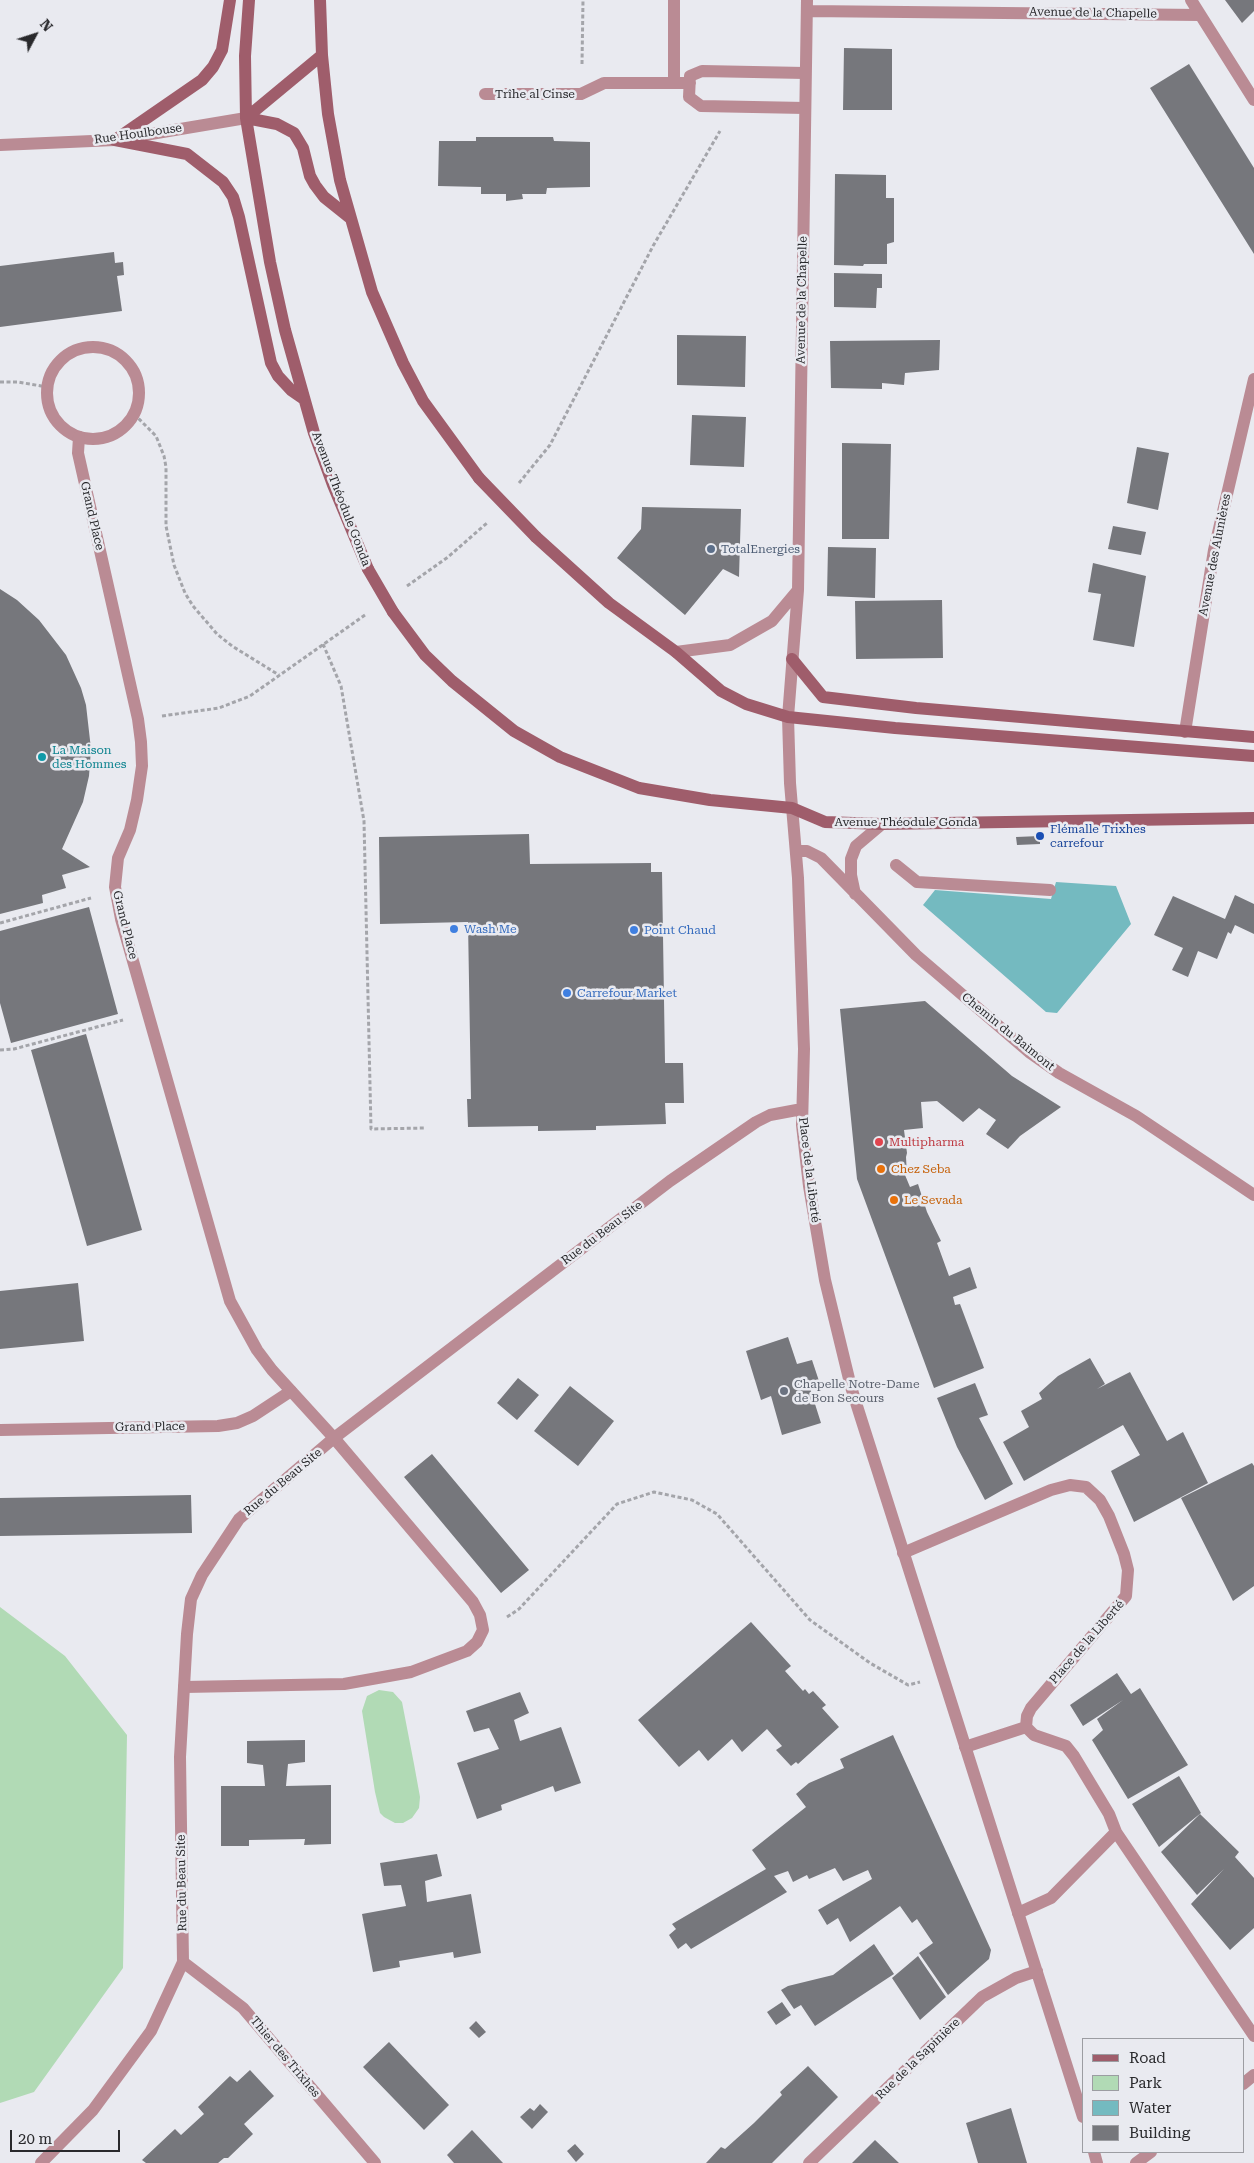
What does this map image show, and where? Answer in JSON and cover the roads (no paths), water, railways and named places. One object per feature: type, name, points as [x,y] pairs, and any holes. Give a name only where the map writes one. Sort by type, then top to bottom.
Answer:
[{"type":"main road","points":[[115,140],[202,80],[213,67],[222,50],[230,0]]},
{"type":"main road","name":"Avenue Théodule Gonda","points":[[249,0],[245,56],[246,118],[270,262],[284,330],[304,398],[333,485],[368,569],[403,628],[426,656],[483,708],[514,731],[560,757],[593,771],[654,791],[710,800],[792,808],[824,822],[882,824],[1254,818]]},
{"type":"main road","points":[[320,0],[322,55],[330,123],[340,180],[372,292],[402,363],[423,401],[479,478],[536,537],[609,603],[676,652],[721,691],[746,704],[788,717],[915,730],[1254,756]]},
{"type":"main road","points":[[246,118],[322,55]]},
{"type":"main road","points":[[246,118],[277,124],[294,134],[304,148],[310,176],[324,197],[350,217]]},
{"type":"main road","points":[[115,140],[187,154],[224,182],[233,197],[271,362],[278,376],[291,390],[304,398]]},
{"type":"main road","points":[[792,659],[823,697],[1254,737]]},
{"type":"street","points":[[674,0],[674,82]]},
{"type":"street","points":[[1191,0],[1254,100]]},
{"type":"street","name":"Avenue de la Chapelle","points":[[788,717],[798,590],[807,6],[1200,14]]},
{"type":"street","points":[[805,73],[702,71],[690,76],[690,98],[701,106],[805,108]]},
{"type":"street","name":"Trîhe al Cinse","points":[[485,94],[581,94],[604,83],[690,82]]},
{"type":"street","name":"Rue Houlbouse","points":[[0,146],[115,140],[246,118]]},
{"type":"street","points":[[91,347],[107,349],[121,356],[132,368],[138,383],[139,399],[134,414],[127,425],[111,435],[92,439],[79,437],[68,432],[58,423],[47,400],[47,387],[52,372],[62,359],[75,350],[91,347]]},
{"type":"street","name":"Avenue des Alunières","points":[[1186,732],[1214,550],[1254,379]]},
{"type":"street","name":"Grand Place","points":[[79,437],[78,453],[138,719],[141,742],[142,766],[137,800],[130,830],[118,858],[116,891],[121,919],[230,1300],[257,1350],[473,1602],[483,1630],[477,1642],[467,1651],[411,1672],[344,1684],[184,1687]]},
{"type":"street","points":[[676,652],[730,645],[772,621],[798,590]]},
{"type":"street","name":"Place de la Liberté","points":[[788,717],[796,851],[804,1049],[802,1109],[809,1186],[835,1323],[851,1387],[1082,2114]]},
{"type":"street","points":[[855,894],[850,875],[851,859],[856,846],[882,824]]},
{"type":"street","name":"Chemin du Baimont","points":[[796,851],[807,850],[821,858],[916,955],[1029,1052],[1059,1073],[1136,1116],[1254,1195]]},
{"type":"street","points":[[896,865],[917,882],[1050,890]]},
{"type":"street","name":"Rue du Beau Site","points":[[41,2163],[93,2110],[152,2031],[183,1962],[180,1757],[192,1599],[202,1574],[239,1519],[334,1438],[662,1187],[724,1143],[770,1115],[802,1109]]},
{"type":"street","name":"Grand Place","points":[[0,1430],[218,1426],[237,1423],[253,1416],[291,1391]]},
{"type":"street","name":"Place de la Liberté","points":[[903,1553],[1051,1490],[1070,1485],[1086,1487],[1100,1500],[1109,1516],[1124,1554],[1129,1585],[1126,1596],[1031,1708],[1027,1716],[1026,1728]]},
{"type":"street","points":[[965,1747],[1026,1728],[1034,1735],[1066,1746],[1109,1814],[1116,1832],[1254,2036]]},
{"type":"street","points":[[1018,1913],[1051,1898],[1116,1832]]},
{"type":"street","name":"Thier des Trixhes","points":[[183,1962],[243,2008],[375,2163]]},
{"type":"street","name":"Rue de la Sapinière","points":[[810,2163],[982,1996],[1016,1978],[1037,1971]]},
{"type":"street","points":[[1244,2083],[1254,2074]]},
{"type":"street","points":[[1136,2163],[1150,2153]]},
{"type":"water","points":[[1056,882],[1116,886],[1131,924],[1057,1013],[1046,1012],[923,905],[935,890],[1051,899]]},
{"type":"place","name":"TotalEnergies","points":[[711,549]]},
{"type":"place","name":"La Maison des Hommes","points":[[42,757]]},
{"type":"place","name":"Flémalle Trixhes carrefour","points":[[1040,836]]},
{"type":"place","name":"Wash Me","points":[[454,929]]},
{"type":"place","name":"Point Chaud","points":[[634,930]]},
{"type":"place","name":"Carrefour Market","points":[[567,993]]},
{"type":"place","name":"Multipharma","points":[[879,1142]]},
{"type":"place","name":"Chez Seba","points":[[881,1169]]},
{"type":"place","name":"Le Sevada","points":[[894,1200]]},
{"type":"place","name":"Chapelle Notre-Dame de Bon Secours","points":[[784,1391]]}]
